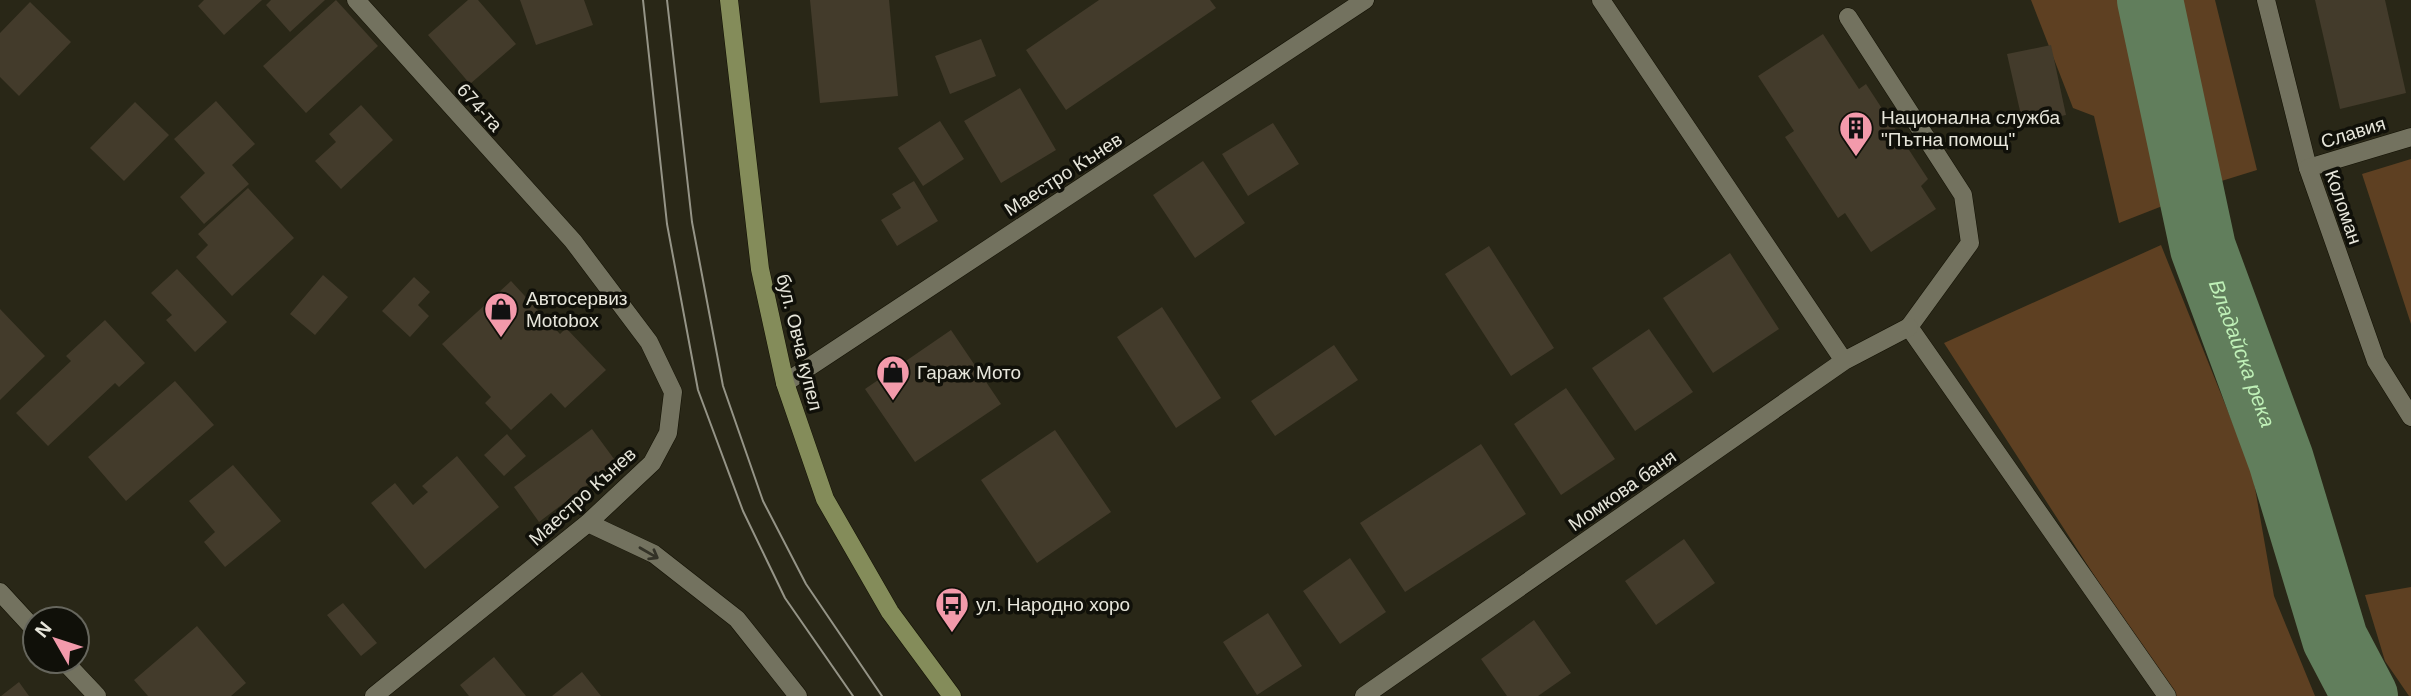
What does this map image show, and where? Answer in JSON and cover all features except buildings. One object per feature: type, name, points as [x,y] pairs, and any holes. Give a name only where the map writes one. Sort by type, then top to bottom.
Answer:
[{"type":"main road","name":"бул. Овча купел","points":[[729,0],[760,269],[785,383],[825,499],[890,611],[952,696]]},
{"type":"street","name":"674-та","points":[[356,0],[573,241]]},
{"type":"street","name":"Маестро Кънев","points":[[785,383],[1365,0]]},
{"type":"street","points":[[1601,0],[1844,361]]},
{"type":"street","name":"Коломан","points":[[2266,0],[2308,167],[2375,361],[2411,417]]},
{"type":"street","points":[[1848,17],[1963,195],[1970,243],[1909,327],[2167,696]]},
{"type":"street","name":"Славия","points":[[2308,167],[2411,137]]},
{"type":"street","name":"Маестро Кънев","points":[[374,696],[588,523],[652,463],[668,433],[673,392],[649,342],[573,241]]},
{"type":"street","name":"Момкова баня","points":[[1364,696],[1844,361],[1909,327]]},
{"type":"street","points":[[588,523],[654,554],[737,619],[798,696]]},
{"type":"street","points":[[0,592],[21,615]]},
{"type":"street","points":[[77,675],[97,696]]},
{"type":"shaded area","points":[[2031,0],[2125,0],[2165,205],[2119,223],[2094,116],[2073,108]]},
{"type":"shaded area","points":[[2171,0],[2215,0],[2257,170],[2215,183]]},
{"type":"shaded area","points":[[2411,159],[2411,324],[2362,174]]},
{"type":"shaded area","points":[[2161,245],[2252,471],[2274,596],[2315,696],[2172,696],[1944,343]]},
{"type":"shaded area","points":[[2411,587],[2409,696],[2385,661],[2365,595]]},
{"type":"waterway","name":"Владайска река","points":[[2150,0],[2203,248],[2281,460],[2335,639],[2365,696]]},
{"type":"tram line","points":[[643,0],[667,224],[698,390],[743,511],[785,598],[853,696]]},
{"type":"tram line","points":[[667,0],[692,222],[723,386],[763,501],[806,584],[882,696]]},
{"type":"place","name":"Национална служба \"Пътна помощ\"","points":[[1856,158]]},
{"type":"place","name":"Автосервиз Motobox","points":[[501,339]]},
{"type":"place","name":"Гараж Мото","points":[[893,402]]},
{"type":"place","name":"ул. Народно хоро","points":[[952,634]]}]
